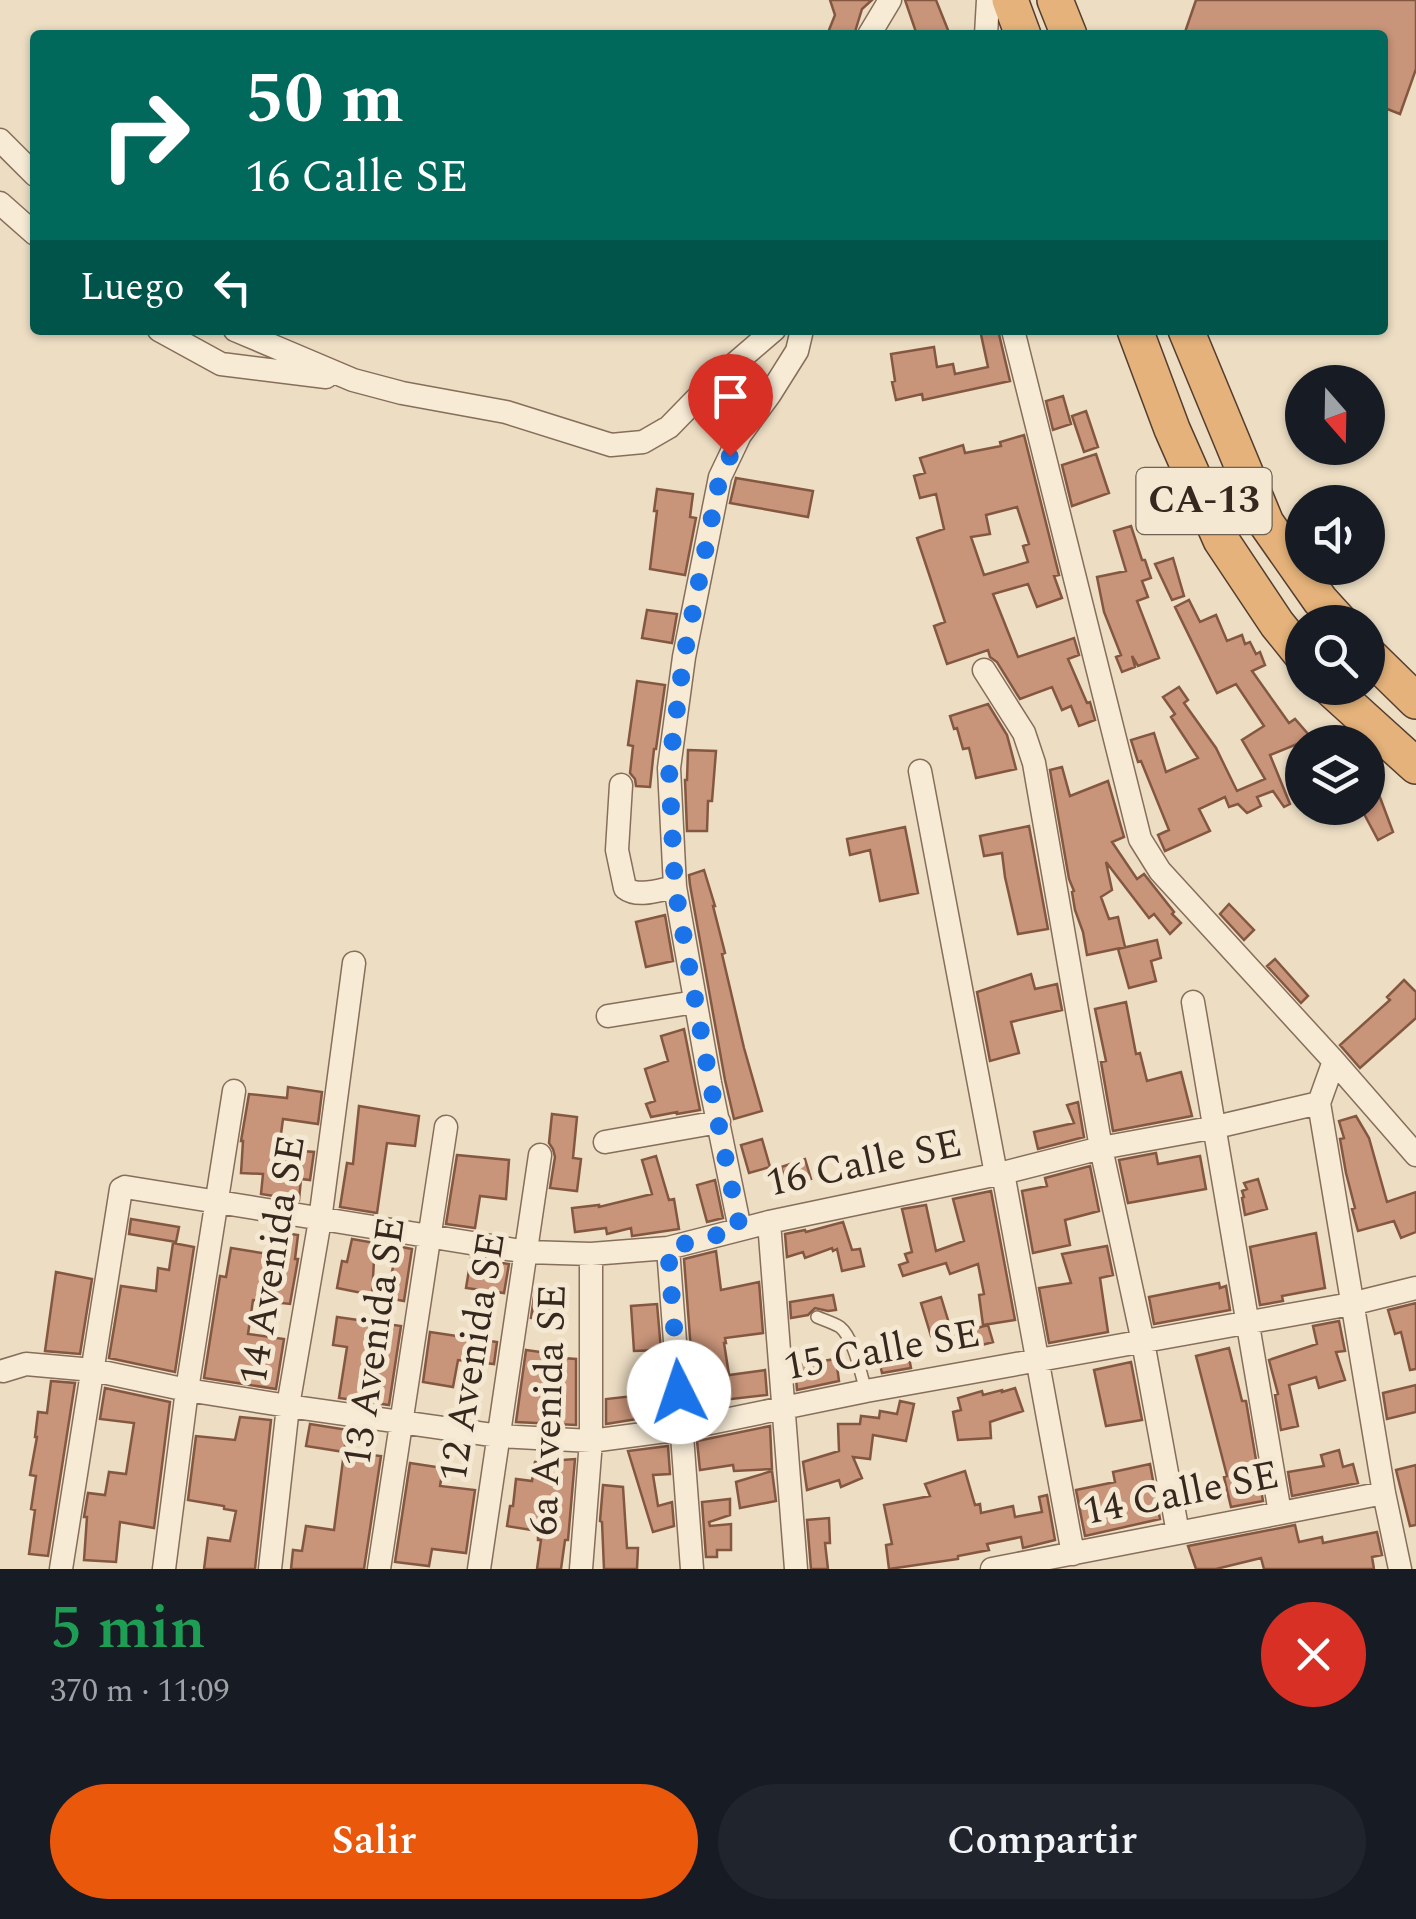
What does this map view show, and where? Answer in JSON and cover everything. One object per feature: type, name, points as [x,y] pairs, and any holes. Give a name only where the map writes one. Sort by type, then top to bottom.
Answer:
[{"type":"highway","points":[[1010,0],[1022,30]]},
{"type":"highway","points":[[1055,0],[1067,30]]},
{"type":"highway","name":"CA-13","points":[[1137,335],[1172,429],[1221,540],[1285,634]]},
{"type":"highway","name":"CA-13","points":[[1188,335],[1266,523],[1325,605]]},
{"type":"highway","points":[[1385,671],[1416,702]]},
{"type":"highway","points":[[1349,705],[1416,766]]},
{"type":"street","points":[[872,30],[890,0]]},
{"type":"street","points":[[986,30],[988,0]]},
{"type":"street","points":[[0,140],[30,169]]},
{"type":"street","points":[[0,203],[30,230]]},
{"type":"street","points":[[168,335],[221,364],[353,380]]},
{"type":"street","points":[[248,335],[353,380],[402,394],[506,412],[612,445],[643,442],[668,428],[710,384],[768,335]]},
{"type":"street","points":[[740,1229],[675,888],[669,768],[684,656],[720,477],[740,435],[797,351],[801,335]]},
{"type":"street","points":[[1014,335],[1140,839],[1160,871],[1416,1156]]},
{"type":"street","points":[[984,670],[1024,733],[1034,763],[1101,1148],[1143,1342],[1178,1533]]},
{"type":"street","points":[[920,771],[1038,1361],[1063,1560]]},
{"type":"street","points":[[621,785],[617,850],[625,888],[635,894],[675,888]]},
{"type":"street","name":"14 Avenida SE","points":[[270,1569],[288,1406],[320,1220],[354,963]]},
{"type":"street","points":[[608,1016],[696,1002]]},
{"type":"street","points":[[1193,1002],[1280,1513]]},
{"type":"street","points":[[1334,1061],[1318,1103],[1400,1569]]},
{"type":"street","points":[[164,1569],[187,1390],[234,1091]]},
{"type":"street","name":"16 Calle SE","points":[[93,1370],[119,1193],[125,1187],[528,1252],[591,1254],[668,1248],[1101,1148],[1318,1103]]},
{"type":"street","points":[[605,1142],[719,1122]]},
{"type":"street","name":"13 Avenida SE","points":[[379,1569],[446,1127]]},
{"type":"street","name":"12 Avenida SE","points":[[479,1569],[540,1155]]},
{"type":"street","points":[[770,1222],[796,1569]]},
{"type":"street","points":[[668,1248],[692,1569]]},
{"type":"street","name":"6a Avenida SE","points":[[582,1569],[591,1440],[591,1254]]},
{"type":"street","name":"15 Calle SE","points":[[2,1372],[26,1364],[93,1370],[187,1390],[499,1436],[591,1440],[682,1429],[866,1391],[1351,1304],[1416,1288]]},
{"type":"street","points":[[61,1569],[93,1370]]},
{"type":"street","name":"14 Calle SE","points":[[992,1569],[1063,1560],[1384,1493]]},
{"type":"lane","points":[[816,1317],[845,1332],[866,1391]]},
{"type":"building","points":[[830,0],[872,0],[862,9],[856,30],[829,30],[835,15]]},
{"type":"building","points":[[905,0],[936,0],[948,30],[915,30]]},
{"type":"building","points":[[1196,0],[1416,0],[1416,69],[1400,114],[1388,109],[1388,30],[1186,30]]},
{"type":"building","points":[[981,335],[999,335],[1010,381],[923,400],[922,394],[896,400],[891,354],[934,347],[937,367],[953,364],[955,374],[988,367]]},
{"type":"building","points":[[1063,396],[1071,424],[1053,430],[1046,401]]},
{"type":"building","points":[[1086,411],[1098,447],[1084,452],[1072,416]]},
{"type":"building","points":[[1024,435],[1062,598],[1037,607],[1028,584],[993,594],[1018,657],[1074,638],[1079,655],[1068,659],[1095,720],[1079,726],[1071,706],[1062,710],[1052,687],[1020,699],[988,650],[947,664],[934,626],[945,622],[917,538],[944,529],[936,494],[920,498],[914,476],[925,473],[920,458],[963,445],[965,453],[1001,446],[1000,442]],"holes":[[[1017,507],[1029,544],[1023,546],[1028,562],[984,575],[971,537],[990,534],[986,515]]]},
{"type":"building","points":[[1096,454],[1109,493],[1072,506],[1062,465]]},
{"type":"building","points":[[736,478],[813,491],[808,517],[730,503]]},
{"type":"building","points":[[657,489],[693,494],[690,517],[696,518],[685,575],[650,569]]},
{"type":"building","points":[[1131,526],[1151,578],[1142,581],[1148,597],[1137,601],[1159,658],[1138,666],[1132,656],[1135,667],[1122,672],[1116,657],[1121,655],[1104,612],[1097,577],[1126,571],[1114,531]]},
{"type":"building","points":[[1173,558],[1184,596],[1172,600],[1155,564]]},
{"type":"building","points":[[1189,600],[1200,622],[1216,615],[1227,641],[1242,635],[1245,644],[1250,642],[1265,665],[1252,671],[1289,723],[1295,719],[1300,725],[1285,725],[1285,749],[1270,755],[1285,792],[1285,806],[1273,791],[1257,797],[1261,806],[1247,813],[1238,804],[1229,807],[1225,797],[1199,809],[1210,831],[1165,851],[1158,835],[1169,830],[1131,740],[1154,733],[1166,772],[1198,758],[1171,717],[1175,714],[1163,697],[1179,687],[1188,700],[1184,703],[1216,748],[1237,791],[1265,779],[1242,740],[1264,726],[1236,684],[1217,693],[1175,607]]},
{"type":"building","points":[[647,610],[677,614],[672,643],[642,638]]},
{"type":"building","points":[[637,681],[665,685],[650,787],[636,786],[630,773],[633,746],[628,745]]},
{"type":"building","points":[[988,704],[1007,735],[1016,769],[976,778],[969,748],[963,749],[950,716]]},
{"type":"building","points":[[688,750],[716,751],[707,831],[687,831]]},
{"type":"building","points":[[1062,767],[1070,796],[1108,781],[1124,837],[1112,842],[1137,879],[1144,874],[1181,923],[1170,934],[1154,914],[1149,918],[1106,862],[1112,890],[1101,897],[1109,919],[1118,917],[1125,947],[1087,955],[1050,770]]},
{"type":"building","points":[[1385,811],[1393,832],[1378,840],[1370,825],[1385,825]]},
{"type":"building","points":[[1029,826],[1048,929],[1018,934],[1002,853],[984,856],[980,836]]},
{"type":"building","points":[[905,827],[918,893],[880,901],[870,850],[850,855],[847,839]]},
{"type":"building","points":[[704,870],[762,1111],[734,1119],[690,885],[689,875]]},
{"type":"building","points":[[1229,904],[1254,930],[1244,940],[1220,914]]},
{"type":"building","points":[[665,915],[673,961],[646,967],[636,922]]},
{"type":"building","points":[[1157,940],[1161,958],[1151,961],[1156,981],[1129,988],[1118,949]]},
{"type":"building","points":[[1275,959],[1308,996],[1301,1003],[1267,966]]},
{"type":"building","points":[[1031,974],[1035,989],[1057,984],[1062,1010],[1011,1022],[1019,1053],[990,1061],[977,992]]},
{"type":"building","points":[[1404,980],[1416,992],[1416,1018],[1360,1068],[1340,1045],[1390,1000],[1387,997]]},
{"type":"building","points":[[1126,1002],[1136,1054],[1140,1053],[1147,1081],[1181,1072],[1192,1116],[1113,1131],[1101,1062],[1106,1061],[1095,1009]]},
{"type":"building","points":[[684,1029],[700,1110],[651,1117],[646,1104],[655,1101],[645,1069],[668,1061],[661,1036]]},
{"type":"building","points":[[288,1087],[322,1092],[318,1124],[283,1119],[279,1149],[314,1152],[310,1180],[301,1179],[299,1200],[261,1194],[263,1174],[241,1173],[241,1141],[249,1094],[287,1098]]},
{"type":"building","points":[[1078,1102],[1084,1137],[1038,1149],[1034,1132],[1074,1123],[1067,1105]]},
{"type":"building","points":[[359,1106],[419,1116],[415,1146],[387,1143],[377,1213],[340,1207],[347,1163],[353,1164]]},
{"type":"building","points":[[552,1114],[577,1117],[573,1158],[581,1159],[577,1191],[550,1188],[555,1157],[549,1143]]},
{"type":"building","points":[[1356,1116],[1369,1138],[1387,1202],[1416,1192],[1416,1232],[1401,1238],[1394,1221],[1358,1231],[1339,1121]]},
{"type":"building","points":[[762,1139],[770,1167],[749,1173],[741,1145]]},
{"type":"building","points":[[1156,1153],[1158,1164],[1200,1156],[1206,1189],[1128,1203],[1119,1160]]},
{"type":"building","points":[[457,1155],[509,1160],[506,1199],[480,1196],[475,1228],[446,1224]]},
{"type":"building","points":[[656,1156],[669,1200],[674,1199],[679,1229],[632,1236],[631,1228],[607,1234],[606,1228],[575,1232],[572,1208],[599,1207],[652,1194],[642,1160]]},
{"type":"building","points":[[805,1159],[811,1179],[787,1186],[781,1167]]},
{"type":"building","points":[[1090,1166],[1099,1211],[1065,1220],[1070,1245],[1033,1253],[1022,1191],[1047,1186],[1045,1178]]},
{"type":"building","points":[[1258,1179],[1267,1209],[1245,1215],[1244,1183]]},
{"type":"building","points":[[715,1180],[723,1218],[707,1222],[697,1185]]},
{"type":"building","points":[[991,1191],[1015,1320],[983,1325],[979,1295],[984,1294],[978,1264],[950,1274],[946,1263],[903,1276],[899,1265],[908,1262],[905,1254],[912,1252],[902,1209],[926,1205],[936,1251],[964,1241],[953,1199]]},
{"type":"building","points":[[131,1219],[179,1227],[176,1242],[129,1234]]},
{"type":"building","points":[[843,1222],[852,1250],[860,1249],[864,1266],[842,1271],[837,1249],[832,1248],[805,1258],[803,1252],[787,1257],[785,1234]]},
{"type":"building","points":[[271,1231],[298,1235],[290,1304],[253,1300],[248,1334],[284,1339],[276,1389],[204,1378],[220,1276],[226,1277],[231,1248],[268,1254]]},
{"type":"building","points":[[1316,1233],[1325,1288],[1282,1296],[1283,1301],[1260,1305],[1250,1247]]},
{"type":"building","points":[[352,1239],[375,1243],[372,1295],[337,1288],[342,1261],[347,1262]]},
{"type":"building","points":[[173,1243],[194,1247],[175,1372],[109,1358],[121,1286],[156,1291],[158,1268],[169,1270]]},
{"type":"building","points":[[397,1246],[412,1249],[404,1301],[387,1298]]},
{"type":"building","points":[[1107,1246],[1113,1275],[1100,1278],[1108,1332],[1049,1343],[1039,1288],[1071,1283],[1062,1254]]},
{"type":"building","points":[[716,1251],[721,1290],[759,1282],[763,1333],[725,1338],[724,1343],[729,1375],[765,1370],[767,1395],[722,1400],[723,1405],[699,1408],[684,1259]]},
{"type":"building","points":[[471,1258],[509,1264],[504,1293],[466,1288]]},
{"type":"building","points":[[56,1272],[92,1279],[80,1354],[45,1351]]},
{"type":"building","points":[[1219,1283],[1220,1288],[1226,1286],[1230,1310],[1154,1324],[1149,1297]]},
{"type":"building","points":[[535,1290],[560,1293],[555,1321],[531,1318]]},
{"type":"building","points":[[833,1295],[836,1310],[815,1308],[808,1315],[791,1318],[790,1302]]},
{"type":"building","points":[[941,1297],[951,1330],[931,1336],[921,1303]]},
{"type":"building","points":[[1416,1303],[1416,1369],[1410,1370],[1401,1332],[1395,1334],[1388,1310]]},
{"type":"building","points":[[657,1304],[661,1350],[634,1351],[631,1306]]},
{"type":"building","points":[[337,1317],[401,1326],[389,1405],[339,1398],[347,1347],[333,1345]]},
{"type":"building","points":[[1339,1321],[1345,1351],[1336,1352],[1345,1380],[1319,1388],[1316,1377],[1289,1385],[1298,1426],[1281,1430],[1275,1395],[1278,1394],[1269,1360],[1317,1344],[1313,1326]]},
{"type":"building","points":[[988,1325],[993,1342],[959,1351],[955,1334]]},
{"type":"building","points":[[430,1332],[497,1342],[494,1364],[458,1360],[453,1387],[423,1382]]},
{"type":"building","points":[[907,1348],[911,1368],[882,1373],[878,1355]]},
{"type":"building","points":[[1229,1348],[1242,1401],[1246,1401],[1263,1501],[1231,1507],[1224,1477],[1227,1476],[1196,1356]]},
{"type":"building","points":[[526,1350],[576,1359],[576,1425],[516,1422]]},
{"type":"building","points":[[836,1359],[839,1381],[797,1390],[795,1365]]},
{"type":"building","points":[[1131,1362],[1142,1420],[1106,1426],[1094,1370]]},
{"type":"building","points":[[51,1381],[75,1383],[48,1556],[29,1554],[36,1476],[30,1475],[38,1412],[47,1413]]},
{"type":"building","points":[[1416,1385],[1416,1412],[1387,1419],[1383,1393]]},
{"type":"building","points":[[105,1388],[170,1402],[154,1528],[120,1522],[116,1562],[84,1560],[88,1493],[105,1495],[109,1472],[126,1474],[134,1423],[100,1419]]},
{"type":"building","points":[[1015,1388],[1023,1411],[990,1422],[991,1438],[958,1440],[953,1412],[961,1410],[958,1398]]},
{"type":"building","points":[[633,1396],[637,1419],[606,1424],[606,1399]]},
{"type":"building","points":[[900,1401],[914,1404],[906,1441],[873,1435],[870,1459],[853,1457],[862,1478],[841,1487],[839,1480],[807,1490],[803,1462],[839,1451],[838,1424],[860,1424],[861,1416],[879,1418],[880,1411],[897,1414]]},
{"type":"building","points":[[240,1417],[271,1420],[255,1569],[204,1569],[208,1538],[230,1541],[236,1511],[188,1500],[196,1436],[235,1440]]},
{"type":"building","points":[[310,1424],[348,1430],[344,1452],[306,1446]]},
{"type":"building","points":[[770,1426],[772,1469],[734,1471],[733,1465],[700,1470],[697,1441]]},
{"type":"building","points":[[668,1446],[670,1474],[653,1475],[658,1506],[672,1502],[674,1526],[653,1532],[628,1451]]},
{"type":"building","points":[[1339,1450],[1343,1467],[1353,1464],[1358,1483],[1292,1496],[1288,1472],[1324,1466],[1321,1455]]},
{"type":"building","points":[[344,1452],[381,1456],[364,1569],[291,1569],[293,1550],[302,1551],[306,1526],[334,1530]]},
{"type":"building","points":[[575,1459],[568,1540],[561,1569],[537,1569],[541,1540],[538,1531],[507,1526],[516,1479],[532,1481],[535,1462]]},
{"type":"building","points":[[410,1463],[443,1468],[440,1486],[475,1490],[466,1553],[432,1549],[429,1566],[395,1562]]},
{"type":"building","points":[[1150,1464],[1160,1519],[1085,1536],[1076,1490],[1115,1482],[1113,1472]]},
{"type":"building","points":[[1416,1465],[1416,1525],[1410,1526],[1396,1470]]},
{"type":"building","points":[[772,1471],[776,1501],[740,1508],[736,1482]]},
{"type":"building","points":[[965,1471],[981,1513],[1013,1506],[1015,1517],[1042,1512],[1039,1497],[1047,1495],[1055,1540],[1023,1548],[1021,1537],[987,1544],[989,1550],[958,1559],[889,1569],[886,1545],[892,1544],[884,1505],[930,1496],[925,1484]]},
{"type":"building","points":[[603,1485],[623,1487],[627,1548],[638,1548],[637,1569],[604,1569],[600,1521]]},
{"type":"building","points":[[730,1499],[730,1515],[709,1522],[710,1526],[731,1524],[731,1550],[717,1550],[717,1557],[706,1557],[702,1502]]},
{"type":"building","points":[[829,1518],[830,1543],[825,1543],[828,1569],[811,1569],[807,1520]]},
{"type":"building","points":[[1295,1525],[1299,1542],[1322,1537],[1323,1543],[1377,1532],[1382,1555],[1372,1557],[1374,1569],[1264,1569],[1261,1558],[1216,1569],[1196,1569],[1188,1546]]},
{"type":"route","points":[[679,1392],[668,1248],[740,1229],[675,888],[669,768],[684,656],[720,477],[730,456]]}]
